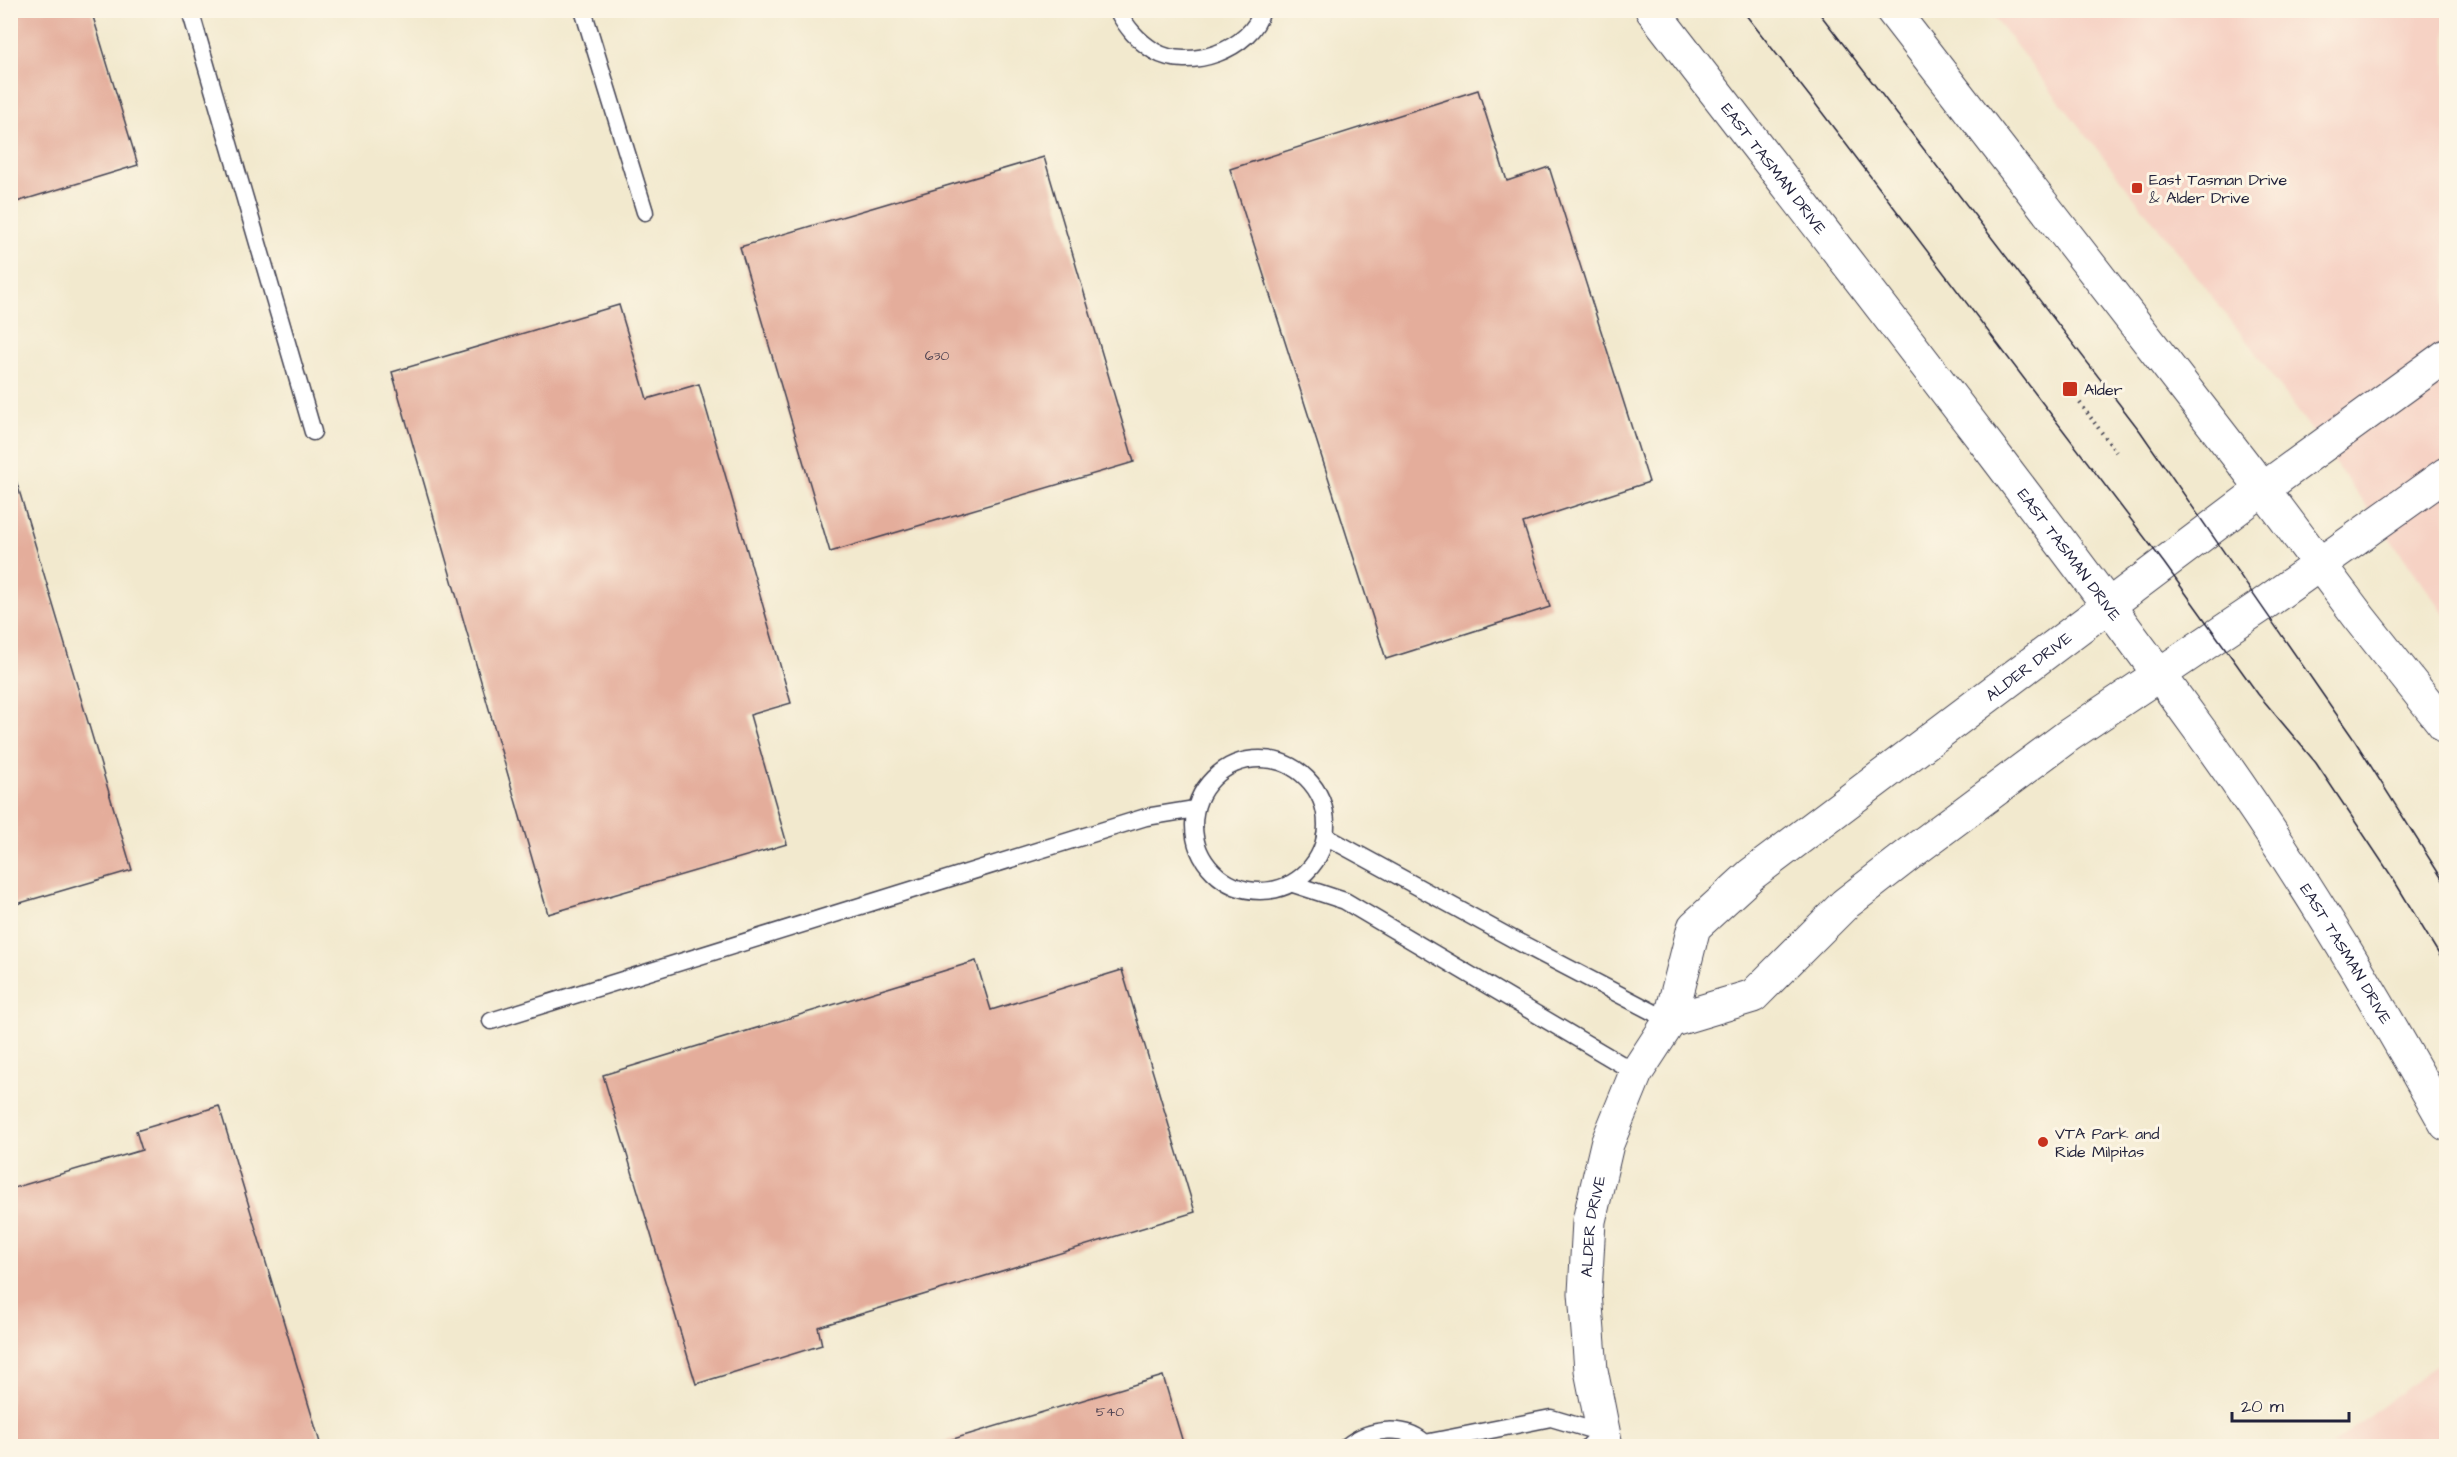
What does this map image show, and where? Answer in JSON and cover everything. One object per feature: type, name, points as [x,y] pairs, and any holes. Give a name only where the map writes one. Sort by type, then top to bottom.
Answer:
[{"type":"street","name":"EAST TASMAN DRIVE","points":[[1652,10],[2032,505],[2203,734],[2335,935],[2404,1048],[2446,1124]]},
{"type":"street","points":[[1892,10],[2446,727]]},
{"type":"street","name":"ALDER DRIVE","points":[[1599,1442],[1585,1293],[1589,1221],[1608,1144],[1636,1073],[1670,1021],[1694,927],[1752,874],[2263,489],[2446,356]]},
{"type":"street","points":[[1670,1021],[1753,996],[1845,904],[2069,735],[2319,565],[2446,474]]},
{"type":"lane","points":[[190,10],[313,432]]},
{"type":"lane","points":[[584,10],[645,212]]},
{"type":"lane","points":[[1117,10],[1131,34],[1156,52],[1186,60],[1216,56],[1243,39],[1262,10]]},
{"type":"lane","points":[[1250,759],[1276,760],[1300,772],[1317,791],[1326,817],[1325,836],[1313,866],[1293,884],[1269,892],[1243,890],[1219,879],[1202,860],[1193,834],[1195,809],[1206,785],[1226,767],[1250,759]]},
{"type":"lane","points":[[491,1021],[1146,817],[1195,809]]},
{"type":"lane","points":[[1325,836],[1513,939],[1670,1021]]},
{"type":"lane","points":[[1293,884],[1346,901],[1636,1073]]},
{"type":"lane","points":[[1347,1446],[1357,1438],[1380,1430],[1404,1432],[1427,1445],[1551,1418],[1599,1442]]},
{"type":"path","points":[[2080,403],[2116,452]]},
{"type":"shaded area","points":[[1989,11],[2446,11],[2446,616],[2249,344]]},
{"type":"shaded area","points":[[2446,1357],[2446,1446],[2330,1446]]},
{"type":"building","points":[[10,10],[91,10],[138,165],[10,204]]},
{"type":"building","points":[[1478,90],[1507,181],[1549,167],[1649,482],[1523,523],[1550,607],[1386,659],[1230,169]]},
{"type":"building","points":[[1044,157],[1134,462],[830,552],[740,247]]},
{"type":"building","points":[[619,305],[647,399],[699,384],[791,703],[750,715],[787,844],[548,914],[392,372]]},
{"type":"building","points":[[10,460],[132,870],[10,906]]},
{"type":"building","points":[[976,961],[991,1010],[1122,970],[1195,1212],[818,1327],[822,1345],[696,1384],[603,1075]]},
{"type":"building","points":[[219,1106],[321,1446],[10,1446],[10,1189],[142,1150],[136,1131]]},
{"type":"building","points":[[1163,1376],[1184,1446],[930,1446]]},
{"type":"tram line","points":[[1742,10],[2164,563],[2258,694],[2316,763],[2392,877],[2446,966]]},
{"type":"tram line","points":[[1817,10],[2140,431],[2355,741],[2446,885]]},
{"type":"place","name":"East Tasman Drive & Alder Drive","points":[[2137,188]]},
{"type":"place","name":"Alder","points":[[2070,389]]},
{"type":"place","name":"VTA Park and Ride Milpitas","points":[[2043,1142]]}]
